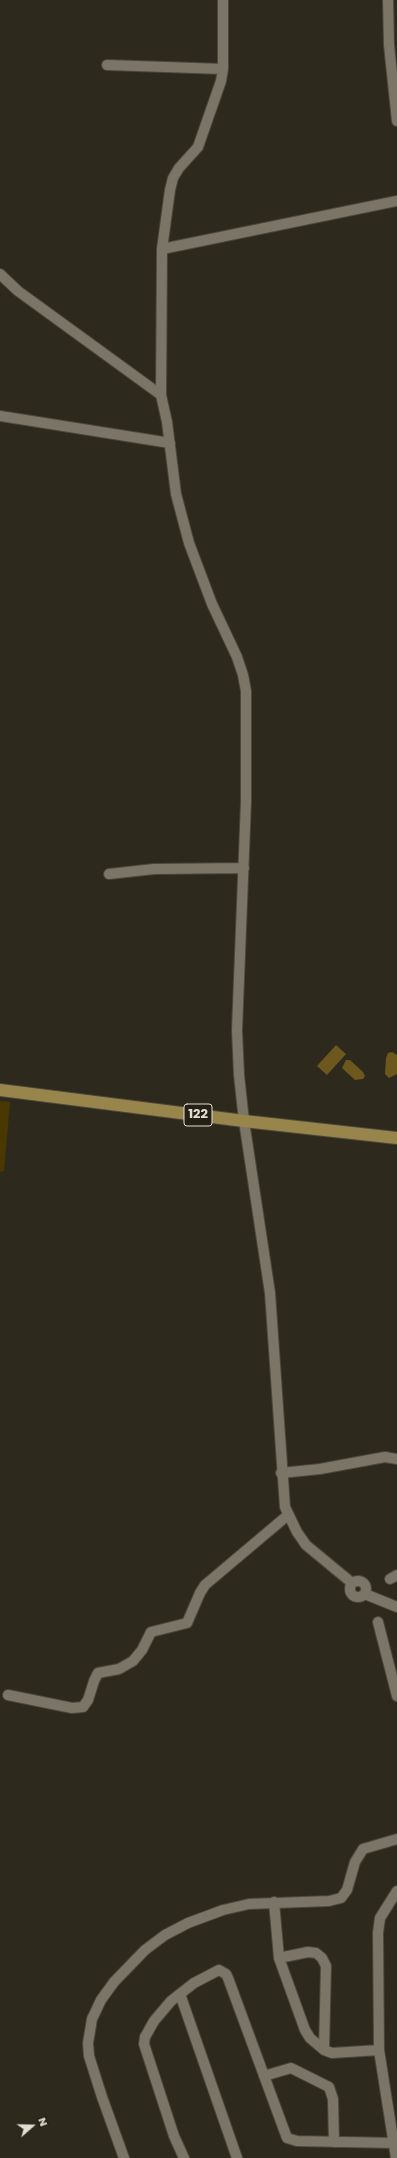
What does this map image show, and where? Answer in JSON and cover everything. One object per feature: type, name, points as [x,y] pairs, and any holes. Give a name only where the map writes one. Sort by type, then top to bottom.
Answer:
[{"type":"main road","name":"122","points":[[0,1090],[244,1121],[397,1138]]},
{"type":"street","points":[[223,0],[223,69],[221,81],[198,147],[173,178],[170,190],[162,249],[161,395],[170,443],[176,494],[188,543],[212,604],[237,657],[246,691],[246,802],[237,1030],[244,1121],[270,1293],[285,1508],[297,1532],[306,1545],[352,1583],[358,1580],[364,1582],[367,1588],[365,1594],[397,1607]]},
{"type":"street","points":[[388,0],[395,76],[397,121]]},
{"type":"street","points":[[107,65],[223,69]]},
{"type":"street","points":[[162,249],[397,201]]},
{"type":"street","points":[[0,274],[18,291],[161,395]]},
{"type":"street","points":[[0,416],[170,443]]},
{"type":"street","points":[[109,874],[154,869],[244,868]]},
{"type":"street","points":[[282,1473],[320,1469],[385,1457],[397,1459]]},
{"type":"street","points":[[8,1695],[72,1708],[83,1707],[86,1704],[98,1673],[119,1669],[133,1661],[142,1650],[151,1632],[187,1623],[205,1585],[288,1515]]},
{"type":"street","points":[[378,1622],[396,1685],[397,1696]]},
{"type":"street","points":[[124,2158],[89,2056],[88,2032],[101,2000],[114,1982],[145,1950],[165,1935],[188,1923],[223,1910],[249,1904],[329,1901],[341,1898],[347,1890],[355,1862],[363,1849],[397,1839]]},
{"type":"street","points":[[396,2158],[379,2050],[378,1933],[380,1918],[397,1891]]},
{"type":"street","points":[[274,1902],[279,1958],[304,2030],[317,2045],[324,2050],[343,2053],[379,2050]]},
{"type":"street","points":[[279,1958],[299,1953],[312,1952],[322,1958],[326,1966],[324,2050]]},
{"type":"street","points":[[184,2158],[174,2136],[144,2044],[145,2037],[154,2021],[180,1994],[211,1973],[219,1970],[226,1974],[287,2138],[297,2141],[394,2143]]},
{"type":"street","points":[[180,1994],[237,2158]]},
{"type":"street","points":[[264,2076],[291,2068],[329,2087],[333,2099],[334,2142]]},
{"type":"shaded area","points":[[336,1045],[346,1054],[327,1075],[317,1066]]},
{"type":"shaded area","points":[[392,1052],[397,1055],[397,1074],[389,1078],[385,1074],[386,1058],[388,1053]]},
{"type":"shaded area","points":[[346,1060],[350,1060],[363,1072],[365,1076],[363,1079],[355,1080],[342,1068]]},
{"type":"shaded area","points":[[0,1101],[10,1102],[4,1171],[0,1172]]}]
